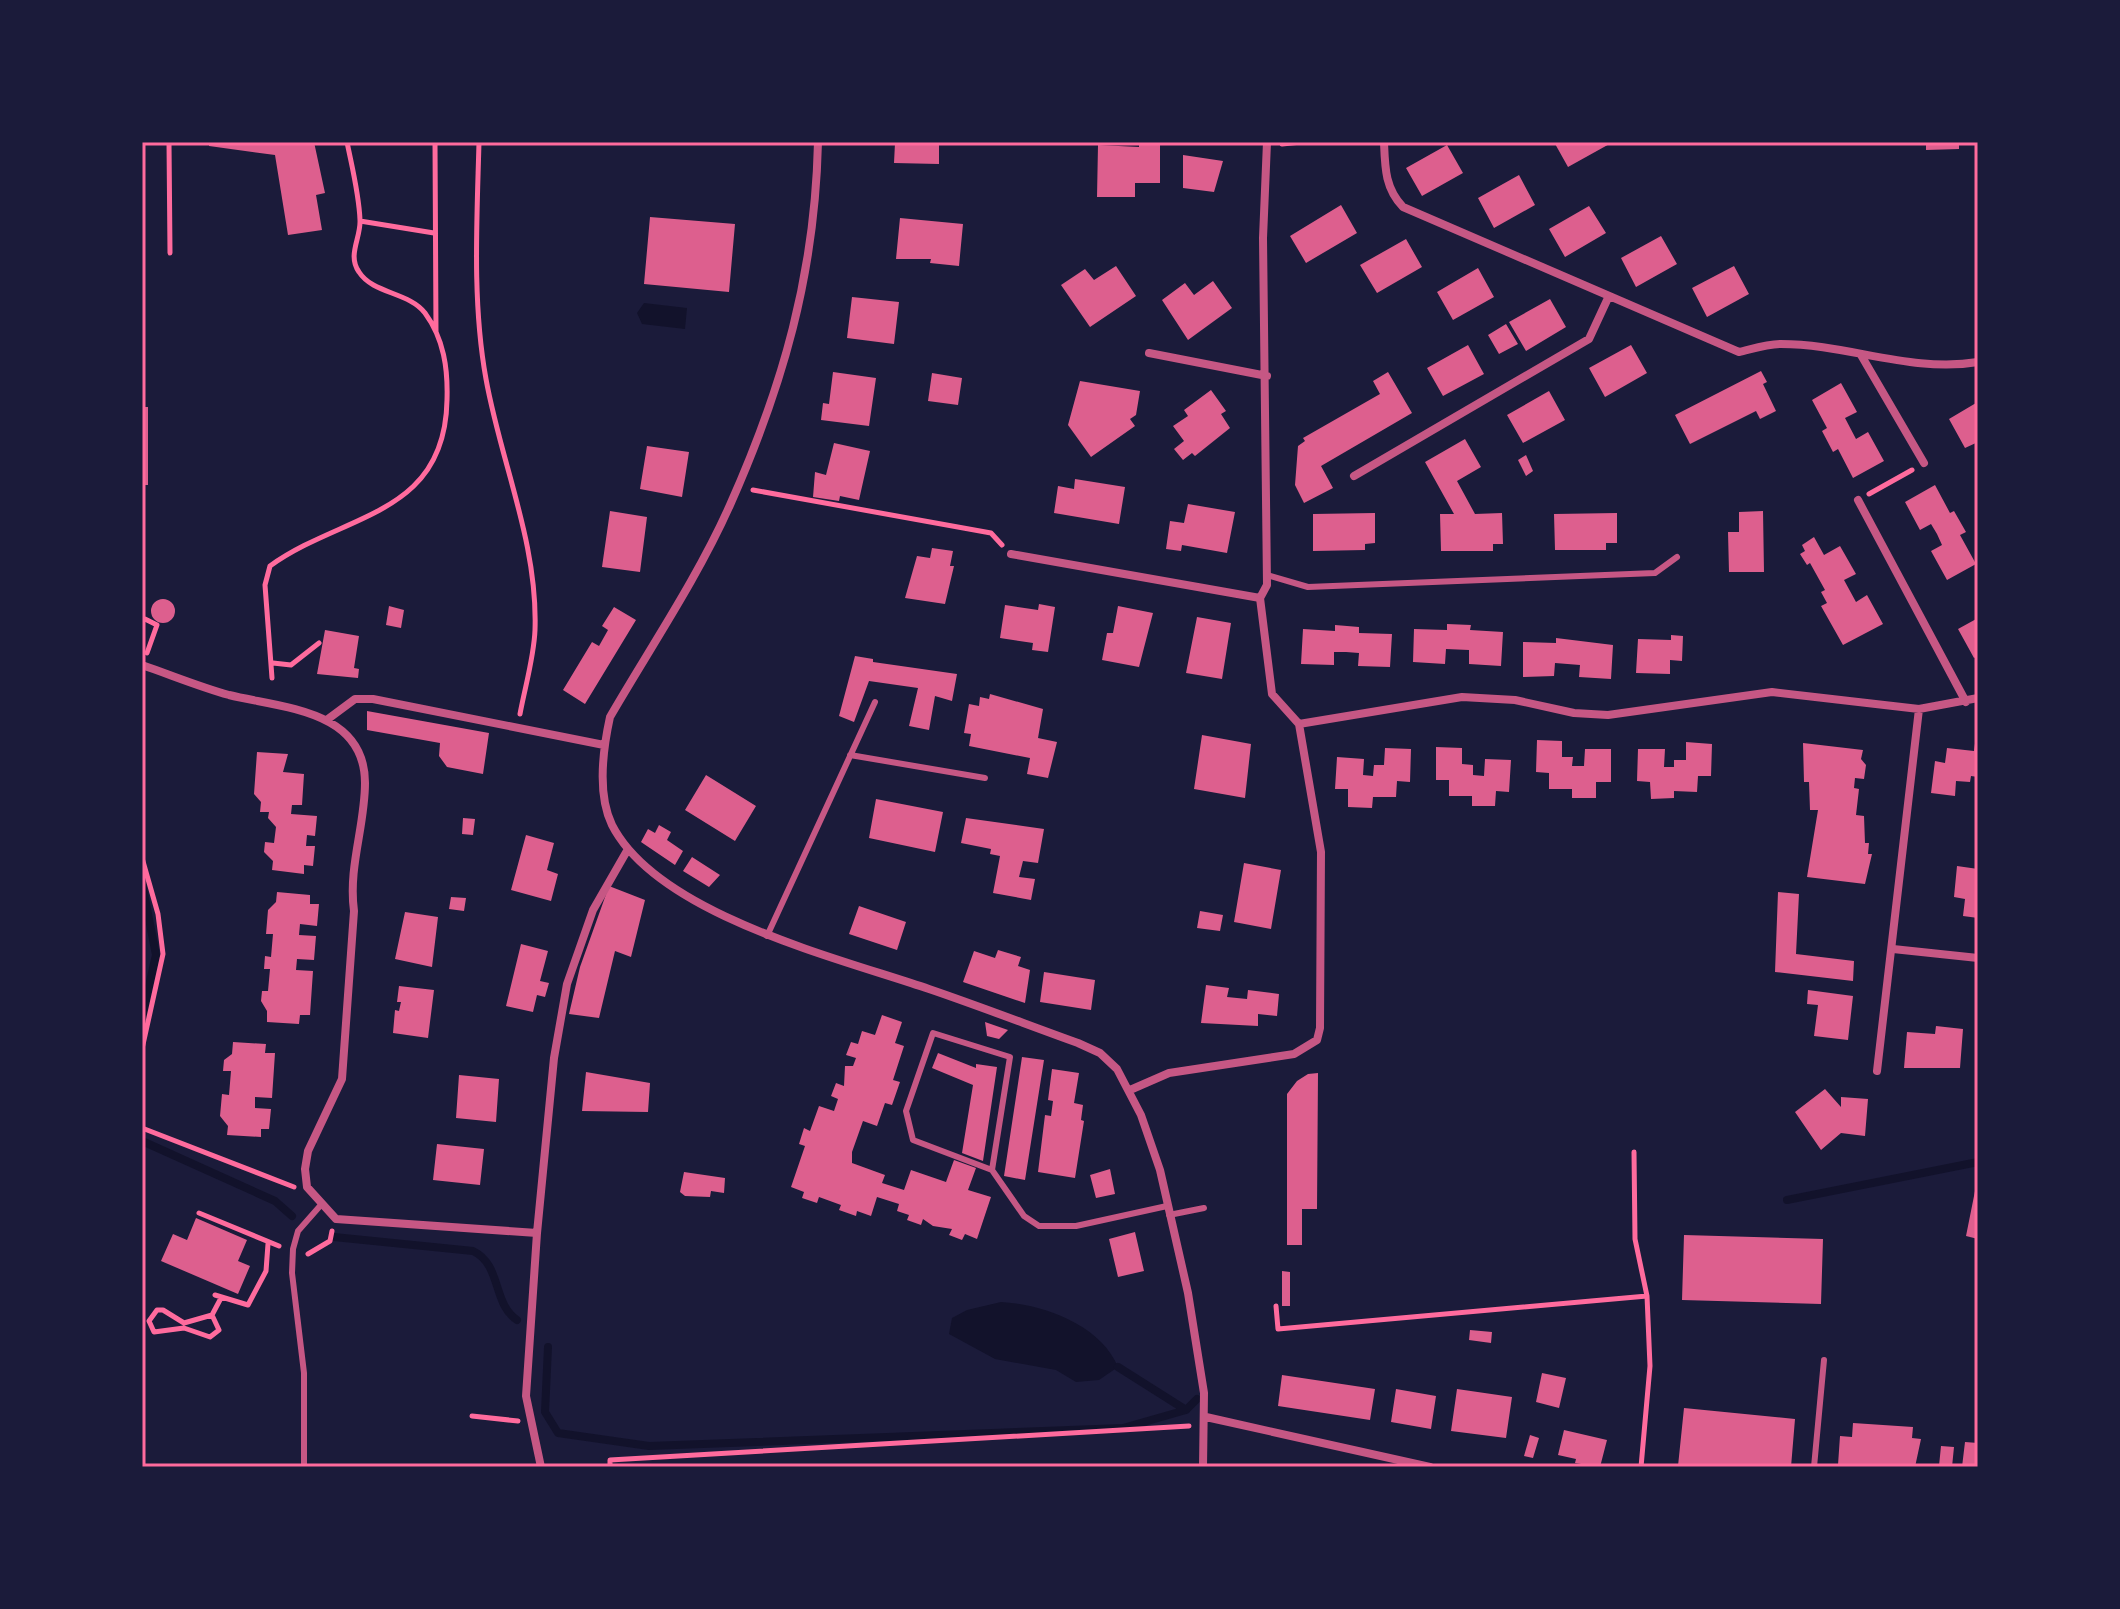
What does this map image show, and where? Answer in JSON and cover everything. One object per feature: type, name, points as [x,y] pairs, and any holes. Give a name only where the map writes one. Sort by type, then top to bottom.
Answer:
[{"type":"street","points":[[818,142],[814,216],[799,312],[784,370],[713,539],[610,717],[604,745],[604,789],[611,822],[628,849],[659,878],[744,927],[1078,1043],[1100,1053],[1117,1069],[1130,1090],[1160,1170],[1188,1293],[1206,1421],[1203,1467]]},
{"type":"street","points":[[1130,1090],[1169,1073],[1294,1054],[1317,1040],[1320,1028],[1321,852],[1299,724],[1272,694],[1260,598],[1267,585],[1267,376],[1263,238],[1267,142]]},
{"type":"street","points":[[1384,142],[1386,178],[1392,196],[1403,207],[1739,352],[1780,344],[1952,366],[1978,362]]},
{"type":"street","points":[[1354,476],[1589,339],[1608,298]]},
{"type":"street","points":[[1149,353],[1267,376]]},
{"type":"street","points":[[1861,355],[1924,463]]},
{"type":"street","points":[[1858,500],[1966,702]]},
{"type":"street","points":[[1011,554],[1260,598]]},
{"type":"street","points":[[142,665],[226,694],[308,711],[328,719],[353,745],[361,761],[365,782],[350,888],[354,911],[342,1079],[308,1151],[307,1187],[320,1206],[336,1219],[355,1222],[537,1233]]},
{"type":"street","points":[[1299,724],[1462,697],[1515,700],[1574,713],[1608,715],[1772,692],[1919,709],[1978,698]]},
{"type":"street","points":[[328,719],[355,699],[373,699],[604,745]]},
{"type":"street","points":[[1877,1071],[1919,709]]},
{"type":"street","points":[[541,1467],[526,1396],[537,1233],[554,1058],[567,984],[593,910],[628,849]]},
{"type":"street","points":[[1893,949],[1978,958]]},
{"type":"street","points":[[1206,1421],[1430,1467]]},
{"type":"lane","points":[[1267,575],[1308,587],[1655,573],[1677,557]]},
{"type":"lane","points":[[767,936],[875,702]]},
{"type":"lane","points":[[850,755],[985,778]]},
{"type":"lane","points":[[992,1170],[1010,1057],[933,1033],[906,1111],[913,1140],[992,1170],[1024,1216],[1039,1226],[1076,1226],[1168,1210],[1204,1208]]},
{"type":"lane","points":[[304,1467],[304,1373],[292,1273],[293,1249],[298,1231],[320,1206]]},
{"type":"lane","points":[[1814,1467],[1824,1360]]},
{"type":"path","points":[[169,142],[170,253]]},
{"type":"path","points":[[347,142],[360,221],[352,254],[359,272],[371,283],[399,294],[423,311],[437,333]]},
{"type":"path","points":[[272,678],[265,585],[270,566],[382,512],[416,486],[430,465],[447,412],[448,369],[437,333],[435,142]]},
{"type":"path","points":[[479,142],[477,227],[486,380],[518,497],[533,590],[535,631],[518,727]]},
{"type":"path","points":[[360,221],[434,233]]},
{"type":"path","points":[[1858,500],[1924,463]]},
{"type":"path","points":[[739,482],[758,493],[991,533],[1011,554]]},
{"type":"path","points":[[142,665],[157,625],[145,619]]},
{"type":"path","points":[[273,663],[291,665],[319,643]]},
{"type":"path","points":[[142,858],[158,914],[163,954],[142,1049]]},
{"type":"path","points":[[142,1128],[288,1187],[307,1187]]},
{"type":"path","points":[[1634,1152],[1635,1239],[1647,1296],[1650,1366],[1641,1467]]},
{"type":"path","points":[[199,1213],[268,1244],[293,1249]]},
{"type":"path","points":[[308,1254],[330,1241]]},
{"type":"path","points":[[212,1315],[184,1325],[160,1333],[151,1328],[149,1321],[151,1315],[163,1310],[184,1325],[202,1335],[216,1335],[218,1325],[212,1315],[218,1296],[248,1305],[266,1271],[268,1244]]},
{"type":"path","points":[[1276,1306],[1278,1329],[1647,1296]]},
{"type":"path","points":[[472,1416],[531,1423]]},
{"type":"path","points":[[610,1467],[610,1460],[1206,1421]]},
{"type":"shaded area","points":[[644,303],[687,308],[685,329],[642,324],[637,313]]},
{"type":"shaded area","points":[[1001,1302],[1035,1307],[1069,1320],[1098,1339],[1118,1367],[1099,1380],[1076,1382],[1056,1370],[995,1359],[949,1334],[952,1318],[967,1310]]},
{"type":"building","points":[[209,142],[314,142],[325,193],[316,195],[322,230],[288,235],[275,155],[209,146]]},
{"type":"building","points":[[939,142],[939,164],[894,163],[895,143]]},
{"type":"building","points":[[1139,142],[1160,142],[1160,183],[1135,183],[1135,197],[1097,197],[1098,145],[1139,147]]},
{"type":"building","points":[[1554,142],[1613,142],[1568,167]]},
{"type":"building","points":[[1926,142],[1959,142],[1959,149],[1926,150]]},
{"type":"building","points":[[1447,145],[1463,173],[1422,196],[1406,168]]},
{"type":"building","points":[[1183,155],[1223,161],[1214,192],[1183,188]]},
{"type":"building","points":[[1519,175],[1535,205],[1494,228],[1478,198]]},
{"type":"building","points":[[1341,205],[1357,233],[1306,263],[1290,236]]},
{"type":"building","points":[[1589,206],[1606,233],[1565,257],[1549,229]]},
{"type":"building","points":[[650,217],[735,224],[729,292],[644,284]]},
{"type":"building","points":[[900,218],[963,224],[959,266],[930,263],[931,259],[896,259]]},
{"type":"building","points":[[1661,236],[1677,264],[1636,287],[1621,258]]},
{"type":"building","points":[[1406,239],[1422,267],[1377,293],[1360,265]]},
{"type":"building","points":[[1116,266],[1136,296],[1090,327],[1061,285],[1085,269],[1094,280]]},
{"type":"building","points":[[1734,266],[1749,294],[1707,317],[1692,288]]},
{"type":"building","points":[[1478,268],[1494,297],[1453,320],[1437,292]]},
{"type":"building","points":[[1213,281],[1232,308],[1188,340],[1162,300],[1185,283],[1194,295]]},
{"type":"building","points":[[852,297],[899,302],[894,344],[847,338]]},
{"type":"building","points":[[1550,299],[1566,327],[1526,351],[1509,322]]},
{"type":"building","points":[[1506,324],[1518,344],[1499,354],[1488,335]]},
{"type":"building","points":[[1468,345],[1484,374],[1443,396],[1427,368]]},
{"type":"building","points":[[1631,345],[1647,373],[1605,397],[1589,368]]},
{"type":"building","points":[[1761,371],[1767,382],[1763,384],[1776,411],[1760,419],[1756,411],[1690,444],[1675,415]]},
{"type":"building","points":[[833,372],[876,378],[869,426],[821,420],[823,403],[829,404]]},
{"type":"building","points":[[1388,372],[1412,413],[1321,466],[1333,488],[1304,503],[1295,485],[1298,446],[1305,441],[1303,438],[1380,394],[1373,381]]},
{"type":"building","points":[[932,373],[962,378],[958,405],[928,401]]},
{"type":"building","points":[[1080,381],[1140,391],[1136,415],[1130,419],[1135,426],[1091,457],[1068,425]]},
{"type":"building","points":[[1841,383],[1857,412],[1845,418],[1856,439],[1868,432],[1884,461],[1853,478],[1838,449],[1833,452],[1822,431],[1827,428],[1812,400]]},
{"type":"building","points":[[1211,390],[1226,411],[1221,414],[1230,428],[1195,456],[1192,453],[1183,460],[1174,449],[1184,441],[1173,426],[1188,416],[1184,410]]},
{"type":"building","points":[[1549,391],[1565,420],[1523,443],[1507,415]]},
{"type":"building","points":[[1976,403],[1978,442],[1965,448],[1949,419]]},
{"type":"building","points":[[142,407],[148,407],[148,485],[142,485]]},
{"type":"building","points":[[1465,439],[1481,467],[1457,481],[1475,514],[1502,513],[1503,544],[1493,544],[1493,551],[1441,551],[1440,514],[1454,514],[1425,462]]},
{"type":"building","points":[[834,443],[870,451],[859,500],[840,496],[839,501],[813,497],[815,472],[826,475]]},
{"type":"building","points":[[647,446],[689,452],[682,497],[640,489]]},
{"type":"building","points":[[1526,455],[1533,471],[1526,476],[1518,460]]},
{"type":"building","points":[[1075,479],[1125,487],[1119,524],[1054,513],[1058,486],[1074,489]]},
{"type":"building","points":[[1935,485],[1950,513],[1954,511],[1966,532],[1960,535],[1976,564],[1947,580],[1931,551],[1942,545],[1937,534],[1931,524],[1920,530],[1905,502]]},
{"type":"building","points":[[1188,504],[1235,512],[1227,553],[1182,545],[1181,551],[1166,549],[1170,521],[1184,523]]},
{"type":"building","points":[[610,511],[647,517],[640,572],[602,567]]},
{"type":"building","points":[[1763,511],[1764,572],[1729,572],[1728,532],[1739,532],[1739,512]]},
{"type":"building","points":[[1375,513],[1375,543],[1365,544],[1365,550],[1313,551],[1313,514]]},
{"type":"building","points":[[1617,513],[1617,543],[1606,543],[1606,550],[1555,550],[1554,514]]},
{"type":"building","points":[[1814,537],[1824,555],[1840,546],[1856,574],[1844,580],[1856,602],[1867,595],[1883,624],[1843,645],[1821,606],[1827,603],[1821,592],[1825,590],[1810,563],[1807,565],[1800,554],[1805,551],[1802,545]]},
{"type":"building","points":[[932,548],[953,551],[950,566],[954,566],[945,604],[905,598],[917,556],[930,558]]},
{"type":"building","points":[[163,599],[174,606],[175,611],[168,622],[163,623],[152,616],[151,611],[158,600]]},
{"type":"building","points":[[1039,604],[1055,607],[1048,652],[1032,650],[1033,643],[1000,638],[1005,605],[1038,610]]},
{"type":"building","points":[[389,606],[404,610],[401,628],[386,625]]},
{"type":"building","points":[[1118,606],[1153,613],[1139,667],[1102,660],[1107,633],[1113,633]]},
{"type":"building","points":[[614,607],[636,620],[585,704],[563,690],[592,642],[599,646],[608,630],[602,626]]},
{"type":"building","points":[[1197,617],[1231,623],[1222,679],[1186,673]]},
{"type":"building","points":[[1978,618],[1978,656],[1974,658],[1958,629]]},
{"type":"building","points":[[1447,624],[1471,625],[1470,630],[1503,632],[1501,666],[1469,664],[1469,650],[1446,649],[1445,664],[1413,662],[1414,629],[1447,630]]},
{"type":"building","points":[[1335,625],[1359,627],[1359,633],[1392,634],[1390,667],[1358,666],[1359,653],[1346,652],[1334,652],[1334,665],[1301,664],[1303,629],[1335,631]]},
{"type":"building","points":[[325,630],[359,636],[354,668],[359,669],[358,678],[317,674]]},
{"type":"building","points":[[1671,635],[1683,636],[1682,661],[1670,660],[1670,674],[1636,673],[1638,639],[1671,640]]},
{"type":"building","points":[[1556,638],[1613,645],[1611,679],[1579,677],[1580,665],[1555,663],[1554,676],[1523,677],[1523,642],[1556,643]]},
{"type":"building","points":[[855,656],[873,659],[873,662],[957,674],[952,701],[935,696],[929,730],[909,726],[918,688],[869,681],[854,722],[839,716]]},
{"type":"building","points":[[990,694],[1043,709],[1038,738],[1057,742],[1048,778],[1027,774],[1030,758],[969,746],[971,734],[964,733],[969,704],[979,706],[980,697],[989,699]]},
{"type":"building","points":[[367,711],[489,733],[483,774],[447,767],[439,756],[440,743],[367,730]]},
{"type":"building","points":[[1202,735],[1251,744],[1245,798],[1194,789]]},
{"type":"building","points":[[1976,736],[1978,777],[1971,776],[1970,782],[1956,781],[1955,796],[1931,793],[1935,761],[1945,763],[1947,748],[1974,751]]},
{"type":"building","points":[[1537,740],[1562,741],[1562,757],[1573,757],[1572,766],[1584,766],[1585,749],[1611,749],[1611,782],[1596,782],[1596,798],[1572,798],[1572,789],[1549,789],[1549,773],[1536,772]]},
{"type":"building","points":[[1686,742],[1712,744],[1711,776],[1698,776],[1697,792],[1674,791],[1674,798],[1651,799],[1650,782],[1637,781],[1638,749],[1665,749],[1664,767],[1674,767],[1674,760],[1686,760]]},
{"type":"building","points":[[1803,743],[1863,750],[1861,759],[1866,765],[1864,779],[1855,778],[1854,788],[1859,789],[1856,815],[1864,816],[1865,843],[1869,843],[1868,854],[1872,854],[1865,884],[1807,877],[1818,810],[1810,810],[1809,782],[1804,782]]},
{"type":"building","points":[[1436,747],[1462,748],[1462,764],[1473,765],[1473,775],[1484,776],[1485,759],[1511,760],[1509,792],[1496,791],[1495,806],[1472,806],[1472,796],[1449,796],[1449,780],[1436,780]]},
{"type":"building","points":[[1385,748],[1411,749],[1410,782],[1397,781],[1396,797],[1373,797],[1372,808],[1348,807],[1348,789],[1335,789],[1337,757],[1364,759],[1363,775],[1373,776],[1374,765],[1384,765]]},
{"type":"building","points":[[257,752],[288,754],[283,772],[304,774],[302,805],[292,805],[291,814],[317,816],[315,836],[307,835],[306,846],[315,846],[313,866],[304,865],[304,874],[272,870],[273,861],[264,852],[265,842],[274,843],[276,827],[268,818],[269,812],[260,812],[261,802],[254,794]]},
{"type":"building","points":[[706,775],[756,806],[735,841],[685,810]]},
{"type":"building","points":[[876,799],[943,812],[935,852],[869,838]]},
{"type":"building","points":[[463,818],[475,819],[473,835],[462,834]]},
{"type":"building","points":[[966,818],[1044,829],[1038,863],[1023,861],[1019,877],[1035,879],[1031,900],[993,893],[1000,856],[990,854],[991,849],[961,843]]},
{"type":"building","points":[[659,825],[671,832],[667,840],[683,851],[675,865],[641,842],[648,829],[655,833]]},
{"type":"building","points":[[526,835],[554,843],[547,870],[558,874],[551,901],[511,890]]},
{"type":"building","points":[[692,857],[720,875],[709,887],[683,871]]},
{"type":"building","points":[[1244,863],[1281,870],[1271,929],[1234,922]]},
{"type":"building","points":[[1957,866],[1978,869],[1978,918],[1963,916],[1965,899],[1954,897]]},
{"type":"building","points":[[609,886],[645,900],[631,957],[615,951],[599,1018],[569,1014],[580,967]]},
{"type":"building","points":[[277,892],[310,895],[310,904],[319,904],[317,926],[300,924],[299,935],[316,936],[314,960],[297,959],[296,970],[313,971],[310,1015],[300,1015],[299,1024],[267,1022],[267,1011],[261,1001],[262,991],[268,991],[270,969],[264,969],[265,956],[271,957],[273,934],[266,934],[268,910],[276,902]]},
{"type":"building","points":[[1778,892],[1799,894],[1796,954],[1854,961],[1853,981],[1775,972]]},
{"type":"building","points":[[451,897],[466,898],[464,911],[449,909]]},
{"type":"building","points":[[859,906],[906,922],[897,950],[849,934]]},
{"type":"building","points":[[1200,911],[1223,915],[1220,931],[1197,928]]},
{"type":"building","points":[[405,912],[438,917],[432,967],[395,959]]},
{"type":"building","points":[[521,944],[548,951],[540,981],[549,983],[545,997],[537,995],[533,1012],[506,1006]]},
{"type":"building","points":[[998,950],[1021,957],[1018,966],[1030,970],[1025,1003],[963,982],[974,951],[995,958]]},
{"type":"building","points":[[1044,972],[1095,980],[1091,1010],[1040,1002]]},
{"type":"building","points":[[1206,985],[1229,988],[1227,997],[1247,999],[1248,990],[1279,994],[1277,1016],[1258,1014],[1258,1026],[1201,1023]]},
{"type":"building","points":[[399,986],[434,990],[428,1038],[393,1033],[395,1010],[399,1011],[401,1002],[397,1002]]},
{"type":"building","points":[[1808,990],[1853,996],[1848,1040],[1814,1036],[1818,1005],[1807,1004]]},
{"type":"building","points":[[882,1015],[902,1022],[895,1043],[904,1046],[893,1080],[900,1082],[892,1105],[885,1103],[877,1126],[863,1121],[852,1152],[852,1163],[885,1175],[882,1183],[904,1190],[911,1170],[946,1182],[954,1160],[976,1168],[968,1190],[991,1197],[977,1239],[965,1234],[962,1240],[949,1235],[952,1229],[933,1226],[923,1219],[921,1225],[907,1220],[909,1215],[897,1211],[899,1204],[877,1197],[871,1216],[857,1211],[856,1216],[839,1210],[841,1205],[819,1197],[817,1203],[802,1198],[804,1192],[791,1187],[805,1146],[799,1144],[804,1128],[810,1131],[819,1106],[834,1111],[838,1099],[831,1096],[836,1083],[844,1086],[845,1066],[853,1066],[856,1058],[846,1055],[851,1042],[858,1044],[862,1031],[875,1035]]},
{"type":"building","points":[[985,1022],[1008,1030],[999,1039],[987,1036]]},
{"type":"building","points":[[1936,1026],[1963,1029],[1960,1068],[1904,1068],[1907,1032],[1935,1034]]},
{"type":"building","points":[[233,1042],[266,1044],[265,1053],[275,1053],[272,1098],[255,1097],[255,1108],[271,1109],[269,1129],[261,1129],[261,1137],[227,1135],[228,1126],[220,1116],[222,1094],[229,1095],[231,1071],[223,1071],[224,1060],[232,1054]]},
{"type":"building","points":[[938,1053],[976,1068],[976,1064],[997,1067],[983,1161],[962,1153],[973,1085],[932,1068]]},
{"type":"building","points":[[1022,1057],[1044,1060],[1025,1180],[1004,1176]]},
{"type":"building","points":[[1052,1069],[1079,1073],[1074,1103],[1083,1105],[1081,1120],[1084,1121],[1075,1178],[1038,1172],[1045,1115],[1051,1116],[1053,1101],[1048,1100]]},
{"type":"building","points":[[586,1072],[650,1083],[648,1112],[582,1111]]},
{"type":"building","points":[[1318,1073],[1317,1209],[1302,1209],[1302,1245],[1287,1245],[1287,1094],[1297,1081],[1308,1074]]},
{"type":"building","points":[[459,1075],[499,1079],[496,1122],[456,1118]]},
{"type":"building","points":[[1825,1089],[1841,1107],[1841,1097],[1868,1099],[1865,1136],[1841,1133],[1821,1150],[1795,1112]]},
{"type":"building","points":[[437,1144],[484,1149],[480,1185],[433,1180]]},
{"type":"building","points":[[1110,1169],[1115,1194],[1096,1198],[1090,1175]]},
{"type":"building","points":[[684,1172],[725,1178],[724,1193],[711,1191],[710,1197],[685,1196],[680,1192]]},
{"type":"building","points":[[1978,1181],[1978,1239],[1966,1236]]},
{"type":"building","points":[[196,1218],[247,1240],[238,1261],[250,1266],[238,1294],[161,1261],[173,1234],[187,1240]]},
{"type":"building","points":[[1135,1232],[1144,1271],[1118,1277],[1109,1239]]},
{"type":"building","points":[[1684,1235],[1823,1239],[1821,1304],[1682,1300]]},
{"type":"building","points":[[1282,1271],[1290,1272],[1290,1306],[1282,1306]]},
{"type":"building","points":[[1470,1330],[1492,1332],[1491,1343],[1469,1340]]},
{"type":"building","points":[[1542,1373],[1566,1378],[1559,1408],[1536,1402]]},
{"type":"building","points":[[1282,1375],[1375,1389],[1370,1420],[1278,1406]]},
{"type":"building","points":[[1396,1389],[1436,1396],[1431,1429],[1391,1422]]},
{"type":"building","points":[[1457,1389],[1512,1397],[1506,1438],[1451,1431]]},
{"type":"building","points":[[1684,1408],[1795,1419],[1791,1467],[1678,1466]]},
{"type":"building","points":[[1853,1423],[1913,1427],[1912,1438],[1921,1439],[1915,1467],[1838,1465],[1840,1436],[1852,1437]]},
{"type":"building","points":[[1564,1430],[1607,1440],[1600,1467],[1575,1463],[1576,1459],[1558,1455]]},
{"type":"building","points":[[1530,1435],[1539,1438],[1533,1458],[1524,1456]]},
{"type":"building","points":[[1965,1442],[1978,1443],[1978,1467],[1962,1467]]},
{"type":"building","points":[[1941,1446],[1954,1447],[1952,1467],[1939,1466]]},
{"type":"waterway","points":[[142,883],[156,955],[142,1017]]},
{"type":"waterway","points":[[142,1141],[275,1201],[292,1216]]},
{"type":"waterway","points":[[1787,1200],[1978,1162]]},
{"type":"waterway","points":[[334,1237],[473,1251],[489,1265],[504,1304],[517,1320]]},
{"type":"waterway","points":[[548,1347],[545,1412],[558,1433],[649,1446],[1123,1428],[1186,1410]]},
{"type":"waterway","points":[[1118,1367],[1186,1410],[1197,1399]]}]
